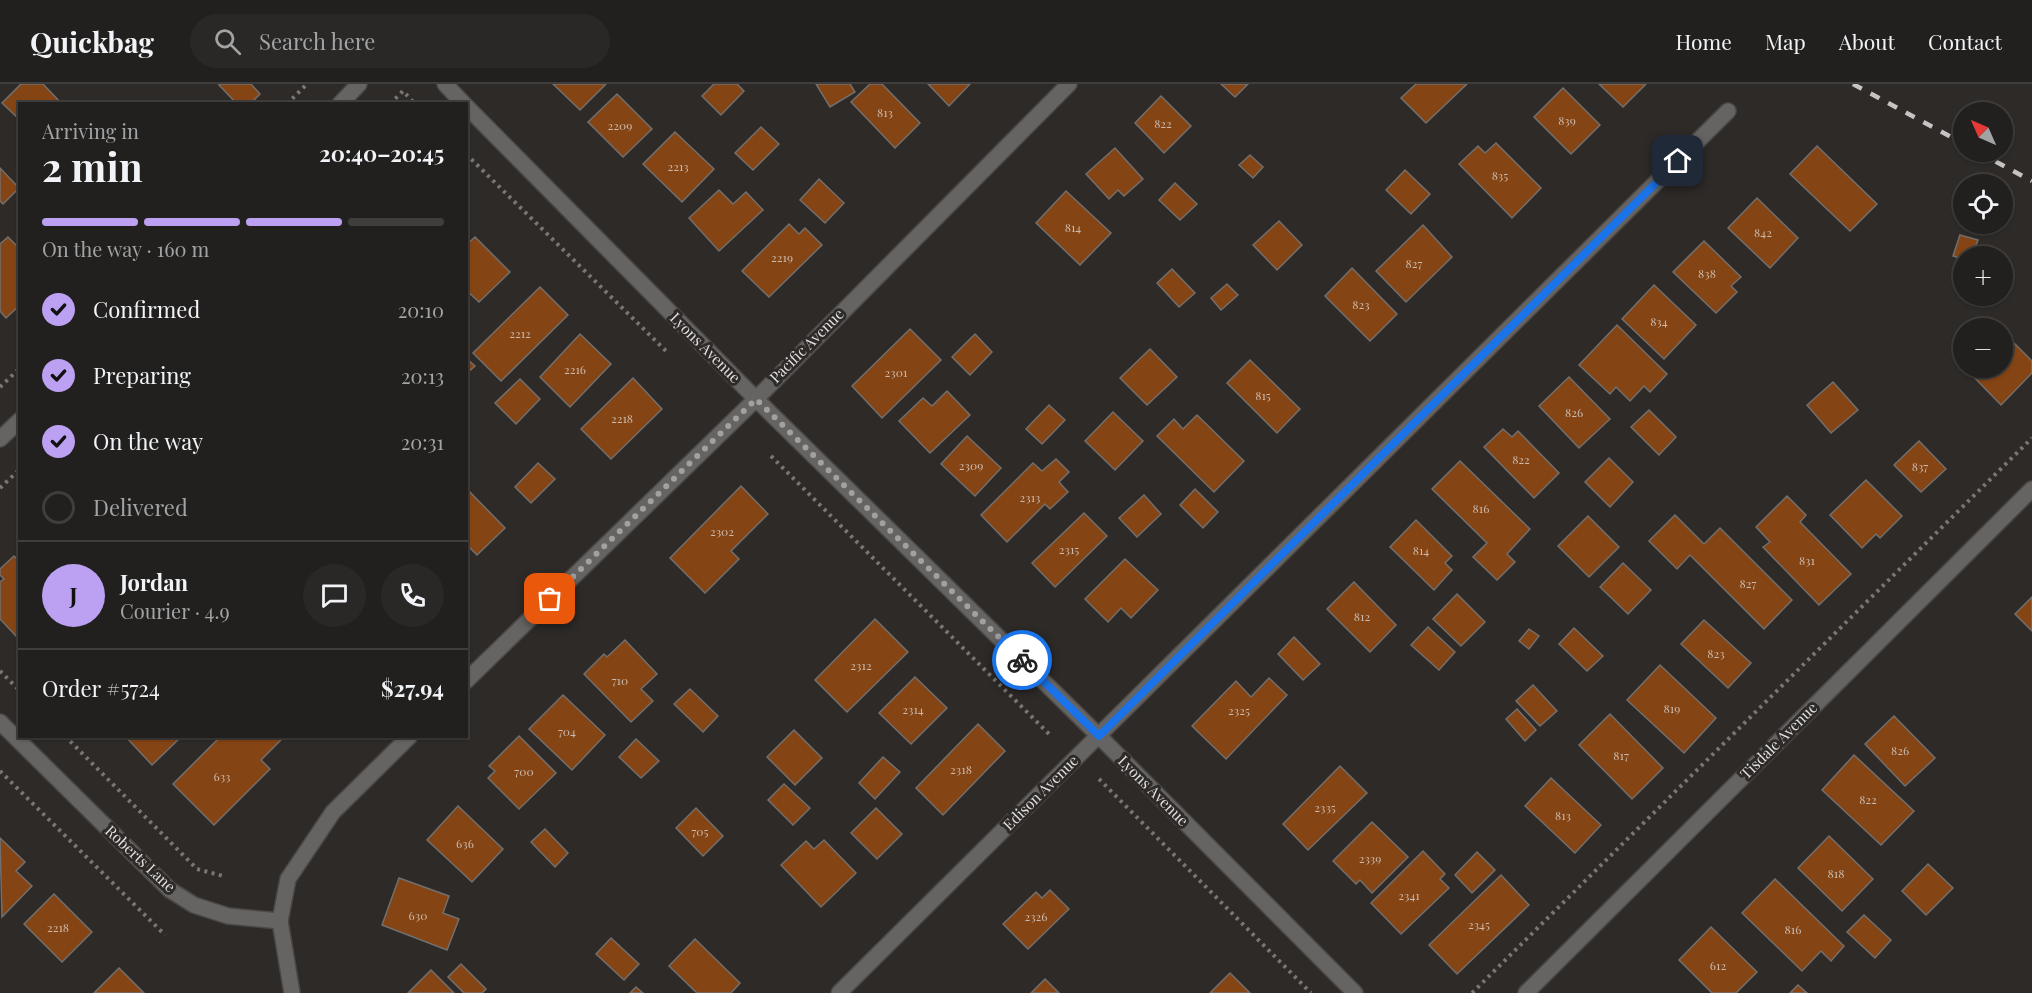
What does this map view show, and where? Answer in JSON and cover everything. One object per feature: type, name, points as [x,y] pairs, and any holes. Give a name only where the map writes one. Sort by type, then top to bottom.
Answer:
[{"type":"street","points":[[341,102],[359,84]]},
{"type":"street","name":"Lyons Avenue","points":[[445,84],[462,102]]},
{"type":"street","name":"Pacific Avenue","points":[[468,679],[756,399],[1069,84]]},
{"type":"street","name":"Lyons Avenue","points":[[468,108],[756,399],[1099,736],[1355,993]]},
{"type":"street","name":"Edison Avenue","points":[[839,993],[1728,111]]},
{"type":"street","points":[[0,439],[18,422]]},
{"type":"street","name":"Tisdale Avenue","points":[[1526,993],[2032,489]]},
{"type":"street","name":"Roberts Lane","points":[[0,722],[170,890],[194,904],[228,916],[280,921]]},
{"type":"street","points":[[292,993],[280,921],[288,879],[333,812],[408,738]]},
{"type":"path","points":[[289,102],[307,84]]},
{"type":"path","points":[[392,102],[403,91],[413,102]]},
{"type":"path","points":[[468,156],[675,360]]},
{"type":"path","points":[[0,387],[18,370]]},
{"type":"path","points":[[1472,993],[2032,438]]},
{"type":"path","points":[[764,449],[1048,734]]},
{"type":"path","points":[[0,488],[18,471]]},
{"type":"path","points":[[0,671],[18,689]]},
{"type":"path","points":[[67,738],[197,869],[223,876]]},
{"type":"path","points":[[0,771],[165,935]]},
{"type":"path","points":[[1099,779],[1311,993]]},
{"type":"building","points":[[21,84],[43,84],[60,102],[18,102],[18,118],[2,103]]},
{"type":"building","points":[[251,84],[260,94],[252,102],[235,102],[219,85]]},
{"type":"building","points":[[553,84],[606,84],[580,110]]},
{"type":"building","points":[[714,84],[737,84],[744,91],[721,115],[702,96]]},
{"type":"building","points":[[816,84],[850,84],[855,92],[830,107]]},
{"type":"building","points":[[870,84],[882,84],[920,123],[895,148],[851,102]]},
{"type":"building","points":[[928,84],[970,84],[949,106]]},
{"type":"building","points":[[1221,84],[1248,84],[1235,97]]},
{"type":"building","points":[[1416,84],[1467,84],[1426,123],[1401,98]]},
{"type":"building","points":[[1599,84],[1646,84],[1623,107]]},
{"type":"building","points":[[1563,88],[1600,125],[1571,154],[1534,117]]},
{"type":"building","points":[[617,94],[652,129],[623,157],[588,122]]},
{"type":"building","points":[[1161,96],[1191,126],[1164,153],[1135,123]]},
{"type":"building","points":[[761,127],[779,144],[753,170],[735,153]]},
{"type":"building","points":[[675,132],[714,169],[682,202],[643,164]]},
{"type":"building","points":[[1496,143],[1541,188],[1512,218],[1459,164],[1478,146],[1485,153]]},
{"type":"building","points":[[1817,146],[1877,204],[1850,231],[1790,174]]},
{"type":"building","points":[[1115,148],[1143,179],[1124,196],[1118,190],[1109,199],[1086,174]]},
{"type":"building","points":[[1250,155],[1263,167],[1253,178],[1239,165]]},
{"type":"building","points":[[0,168],[18,189],[3,204],[0,201]]},
{"type":"building","points":[[1405,170],[1430,194],[1411,214],[1386,190]]},
{"type":"building","points":[[819,179],[844,203],[825,223],[800,200]]},
{"type":"building","points":[[1175,183],[1197,204],[1180,220],[1159,200]]},
{"type":"building","points":[[719,190],[733,204],[746,192],[763,210],[719,251],[689,218]]},
{"type":"building","points":[[1066,191],[1111,233],[1080,265],[1036,223]]},
{"type":"building","points":[[1757,198],[1798,238],[1770,268],[1728,228]]},
{"type":"building","points":[[1279,221],[1302,245],[1277,270],[1253,245]]},
{"type":"building","points":[[789,224],[799,234],[805,228],[822,245],[769,297],[742,271]]},
{"type":"building","points":[[1423,225],[1452,257],[1406,302],[1376,271]]},
{"type":"building","points":[[1960,235],[1978,240],[1976,246],[1956,246]]},
{"type":"building","points":[[8,237],[18,247],[18,307],[6,318],[0,311],[0,244]]},
{"type":"building","points":[[475,237],[510,272],[479,302],[468,292],[468,243]]},
{"type":"building","points":[[1704,241],[1741,277],[1731,286],[1737,292],[1716,313],[1673,272]]},
{"type":"building","points":[[1352,268],[1397,314],[1370,341],[1325,296]]},
{"type":"building","points":[[1172,269],[1195,293],[1179,307],[1157,283]]},
{"type":"building","points":[[1227,284],[1238,295],[1221,310],[1211,298]]},
{"type":"building","points":[[1654,285],[1696,325],[1664,359],[1622,319]]},
{"type":"building","points":[[540,287],[568,315],[501,381],[473,353]]},
{"type":"building","points":[[1617,325],[1667,374],[1650,392],[1644,386],[1630,401],[1616,387],[1610,394],[1579,365]]},
{"type":"building","points":[[910,329],[941,360],[882,418],[852,386]]},
{"type":"building","points":[[580,334],[611,364],[570,407],[540,377]]},
{"type":"building","points":[[975,334],[992,352],[970,375],[952,357]]},
{"type":"building","points":[[2013,342],[2032,361],[2032,373],[2001,405],[1975,378],[2013,378]]},
{"type":"building","points":[[1150,349],[1177,377],[1147,405],[1120,378]]},
{"type":"building","points":[[468,360],[475,366],[468,372]]},
{"type":"building","points":[[1250,360],[1300,409],[1277,433],[1227,383]]},
{"type":"building","points":[[1569,377],[1610,419],[1579,448],[1539,406]]},
{"type":"building","points":[[633,378],[662,409],[611,459],[581,429]]},
{"type":"building","points":[[520,379],[540,399],[516,424],[495,403]]},
{"type":"building","points":[[1833,382],[1858,410],[1831,433],[1807,405]]},
{"type":"building","points":[[947,391],[970,415],[930,453],[899,421],[923,398],[932,406]]},
{"type":"building","points":[[1049,405],[1065,420],[1042,444],[1026,429]]},
{"type":"building","points":[[1649,410],[1676,437],[1659,455],[1631,427]]},
{"type":"building","points":[[1113,412],[1143,441],[1115,470],[1085,441]]},
{"type":"building","points":[[1197,415],[1244,461],[1214,492],[1157,436],[1174,419],[1183,429]]},
{"type":"building","points":[[1503,429],[1512,437],[1518,431],[1559,473],[1534,498],[1484,447]]},
{"type":"building","points":[[967,436],[1001,468],[975,496],[941,464]]},
{"type":"building","points":[[1919,441],[1946,469],[1921,492],[1894,465]]},
{"type":"building","points":[[1609,458],[1633,482],[1610,507],[1585,482]]},
{"type":"building","points":[[1056,459],[1069,472],[1059,482],[1068,492],[1050,509],[1045,504],[1007,542],[981,515],[1033,463],[1042,471]]},
{"type":"building","points":[[1460,461],[1530,529],[1507,554],[1515,562],[1497,580],[1473,557],[1487,543],[1432,489]]},
{"type":"building","points":[[538,463],[555,479],[531,503],[515,487]]},
{"type":"building","points":[[1866,480],[1902,516],[1880,538],[1876,534],[1862,548],[1830,515]]},
{"type":"building","points":[[741,486],[768,514],[731,551],[739,559],[705,593],[670,558]]},
{"type":"building","points":[[1195,489],[1218,512],[1203,528],[1180,505]]},
{"type":"building","points":[[468,490],[505,528],[477,555],[468,546]]},
{"type":"building","points":[[1144,495],[1161,514],[1137,537],[1119,518]]},
{"type":"building","points":[[1787,496],[1806,515],[1800,522],[1851,574],[1819,605],[1763,547],[1770,542],[1756,527]]},
{"type":"building","points":[[1084,513],[1107,536],[1055,587],[1032,563]]},
{"type":"building","points":[[1675,515],[1704,544],[1720,528],[1792,600],[1764,629],[1690,555],[1677,569],[1649,541]]},
{"type":"building","points":[[1588,516],[1619,547],[1589,577],[1558,546]]},
{"type":"building","points":[[1416,520],[1452,556],[1445,563],[1452,570],[1434,590],[1390,547]]},
{"type":"building","points":[[14,556],[18,560],[17,637],[0,619],[0,582],[4,579],[0,575],[0,569]]},
{"type":"building","points":[[1125,559],[1158,590],[1131,618],[1121,608],[1108,622],[1085,599]]},
{"type":"building","points":[[1623,563],[1651,590],[1628,614],[1600,587]]},
{"type":"building","points":[[1354,582],[1396,625],[1370,652],[1327,609]]},
{"type":"building","points":[[1457,594],[1485,622],[1461,646],[1433,619]]},
{"type":"building","points":[[2032,597],[2032,631],[2015,614]]},
{"type":"building","points":[[875,619],[908,652],[847,712],[815,680]]},
{"type":"building","points":[[1704,620],[1751,663],[1728,688],[1681,644]]},
{"type":"building","points":[[1428,627],[1455,652],[1439,670],[1411,645]]},
{"type":"building","points":[[1574,628],[1603,656],[1587,671],[1559,644]]},
{"type":"building","points":[[1529,629],[1539,636],[1529,649],[1519,641]]},
{"type":"building","points":[[1294,637],[1320,664],[1303,680],[1278,654]]},
{"type":"building","points":[[625,640],[657,674],[641,689],[653,701],[631,722],[584,674],[604,654],[607,657]]},
{"type":"building","points":[[1660,665],[1716,718],[1684,753],[1627,700]]},
{"type":"building","points":[[915,677],[947,708],[911,744],[879,713]]},
{"type":"building","points":[[1269,678],[1287,695],[1226,759],[1192,726],[1236,681],[1251,697]]},
{"type":"building","points":[[1533,685],[1557,711],[1540,726],[1516,701]]},
{"type":"building","points":[[690,689],[718,716],[703,732],[674,704]]},
{"type":"building","points":[[563,695],[605,735],[572,770],[529,729]]},
{"type":"building","points":[[1517,709],[1536,730],[1525,741],[1506,719]]},
{"type":"building","points":[[1610,714],[1663,768],[1632,799],[1579,745]]},
{"type":"building","points":[[1894,716],[1935,758],[1905,786],[1865,744]]},
{"type":"building","points":[[978,724],[1005,751],[943,815],[916,788]]},
{"type":"building","points":[[794,730],[822,758],[795,785],[767,757]]},
{"type":"building","points":[[519,736],[556,773],[519,809],[488,778],[495,771],[489,766]]},
{"type":"building","points":[[127,738],[180,738],[152,765]]},
{"type":"building","points":[[219,738],[282,739],[261,760],[270,769],[214,825],[173,784]]},
{"type":"building","points":[[636,739],[659,761],[641,778],[619,757]]},
{"type":"building","points":[[1854,755],[1914,811],[1881,845],[1822,790]]},
{"type":"building","points":[[883,757],[900,772],[875,799],[859,783]]},
{"type":"building","points":[[1340,766],[1367,793],[1308,850],[1283,824]]},
{"type":"building","points":[[1551,778],[1601,825],[1575,853],[1525,806]]},
{"type":"building","points":[[784,784],[810,808],[793,825],[768,800]]},
{"type":"building","points":[[458,806],[503,849],[472,882],[427,840]]},
{"type":"building","points":[[696,808],[723,836],[703,856],[676,828]]},
{"type":"building","points":[[876,808],[902,834],[877,859],[851,833]]},
{"type":"building","points":[[1372,822],[1408,857],[1372,893],[1360,880],[1356,884],[1333,861]]},
{"type":"building","points":[[545,829],[568,853],[555,867],[531,842]]},
{"type":"building","points":[[1829,836],[1873,879],[1842,911],[1798,868]]},
{"type":"building","points":[[0,838],[25,862],[16,871],[32,886],[2,917]]},
{"type":"building","points":[[824,840],[856,873],[821,907],[781,865],[806,841],[814,849]]},
{"type":"building","points":[[1423,851],[1445,874],[1440,879],[1449,888],[1401,934],[1371,903]]},
{"type":"building","points":[[1477,852],[1495,870],[1472,893],[1455,875]]},
{"type":"building","points":[[1928,864],[1953,888],[1926,915],[1902,891]]},
{"type":"building","points":[[1501,875],[1529,905],[1457,974],[1429,945]]},
{"type":"building","points":[[399,878],[449,896],[443,913],[459,919],[447,950],[382,925]]},
{"type":"building","points":[[1775,879],[1844,946],[1831,961],[1821,951],[1802,971],[1742,913]]},
{"type":"building","points":[[1050,890],[1069,909],[1028,949],[1003,924],[1036,892],[1042,898]]},
{"type":"building","points":[[54,894],[92,932],[62,962],[24,924]]},
{"type":"building","points":[[1864,915],[1891,940],[1875,958],[1847,932]]},
{"type":"building","points":[[1711,927],[1757,972],[1736,993],[1712,993],[1679,960]]},
{"type":"building","points":[[611,938],[639,964],[624,980],[596,954]]},
{"type":"building","points":[[695,939],[740,983],[731,993],[697,993],[669,966]]},
{"type":"building","points":[[461,964],[486,989],[482,993],[464,993],[448,977]]},
{"type":"building","points":[[119,968],[144,993],[94,993]]},
{"type":"building","points":[[431,970],[454,993],[408,993]]},
{"type":"building","points":[[1230,973],[1250,993],[1210,993]]},
{"type":"building","points":[[1045,979],[1059,993],[1031,993]]},
{"type":"building","points":[[1798,985],[1807,993],[1790,993]]},
{"type":"building","points":[[636,987],[643,993],[630,993]]},
{"type":"railway","points":[[1853,84],[1953,138]]},
{"type":"railway","points":[[1997,162],[2032,181]]},
{"type":"way so far","points":[[550,599],[756,399],[1022,660]]},
{"type":"route","points":[[1022,660],[1099,736],[1678,161]]}]
